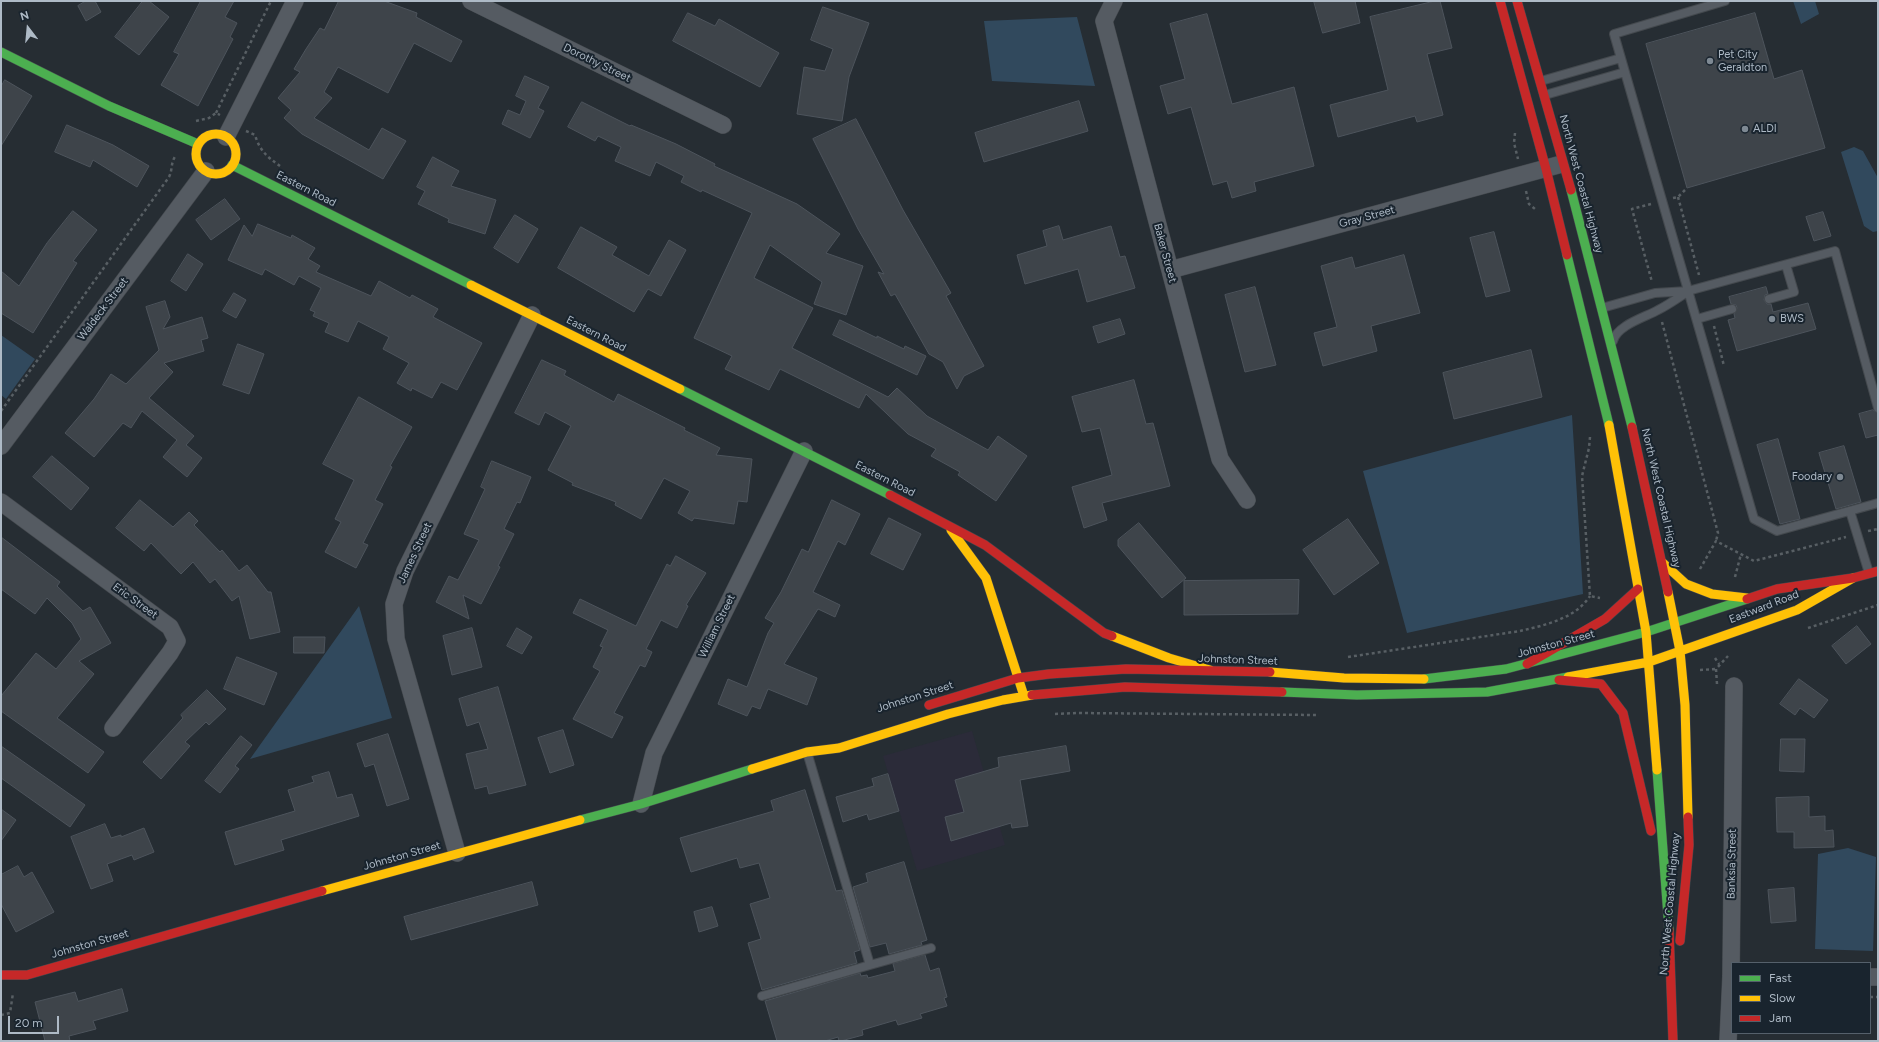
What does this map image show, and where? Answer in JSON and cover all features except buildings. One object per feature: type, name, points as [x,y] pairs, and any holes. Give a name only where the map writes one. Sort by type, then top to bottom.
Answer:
[{"type":"main road","name":"North West Coastal Highway","points":[[1500,1],[1546,169],[1592,311],[1612,345],[1639,453],[1680,651],[1685,705],[1689,845],[1673,1014]]},
{"type":"main road","name":"North West Coastal Highway","points":[[1517,1],[1564,164],[1592,311],[1610,430],[1646,632],[1666,894],[1673,1014],[1673,1041]]},
{"type":"main road","points":[[1,52],[109,106],[198,144]]},
{"type":"main road","points":[[214,134],[226,137],[234,146],[235,159],[232,165],[228,169],[217,174],[206,171],[198,162],[196,156],[198,144],[202,139],[214,134]]},
{"type":"main road","name":"Eastern Road","points":[[232,165],[804,451],[948,525],[985,545],[1104,633],[1169,658],[1210,670]]},
{"type":"main road","name":"Eastern Road","points":[[948,525],[986,578],[1024,696]]},
{"type":"main road","points":[[1663,563],[1686,584],[1712,594],[1747,598]]},
{"type":"main road","name":"Eastward Road","points":[[1674,622],[1777,589],[1853,578],[1874,572]]},
{"type":"main road","name":"Eastward Road","points":[[1680,651],[1796,610],[1853,578]]},
{"type":"main road","points":[[1527,664],[1605,619],[1638,589]]},
{"type":"main road","name":"Johnston Street","points":[[916,709],[1018,678],[1049,674],[1126,669],[1210,670],[1344,678],[1431,679],[1506,669],[1646,632],[1674,622]]},
{"type":"main road","name":"Johnston Street","points":[[1,975],[27,975],[457,853],[641,804],[807,752],[839,748],[948,714],[1024,696],[1125,687],[1357,695],[1488,692],[1559,680],[1649,662],[1680,651]]},
{"type":"main road","points":[[1559,680],[1601,684],[1623,713],[1666,894]]},
{"type":"main road","name":"Johnston Street","points":[[807,752],[830,739]]},
{"type":"street","points":[[226,137],[295,1]]},
{"type":"street","name":"Dorothy Street","points":[[470,1],[723,125]]},
{"type":"street","name":"Baker Street","points":[[1114,1],[1104,21],[1220,459],[1247,500]]},
{"type":"street","name":"Gray Street","points":[[1170,270],[1564,164]]},
{"type":"street","name":"Waldeck Street","points":[[1,446],[206,171]]},
{"type":"street","name":"James Street","points":[[457,853],[396,639],[394,604],[405,571],[532,315]]},
{"type":"street","name":"William Street","points":[[641,804],[654,753],[804,451]]},
{"type":"street","name":"Eric Street","points":[[1,502],[170,627],[177,641],[170,654],[113,728]]},
{"type":"street","name":"Banksia Street","points":[[1728,686],[1732,962]]},
{"type":"street","name":"Banksia Street","points":[[1728,1041],[1731,992]]},
{"type":"lane","points":[[1725,1],[1614,34],[1754,519],[1777,531],[1878,503]]},
{"type":"lane","points":[[1540,81],[1621,58]]},
{"type":"lane","points":[[1544,95],[1625,72]]},
{"type":"lane","points":[[1592,311],[1655,293],[1688,291],[1835,252],[1878,408]]},
{"type":"lane","points":[[1770,299],[1794,292],[1786,265]]},
{"type":"lane","points":[[1612,345],[1614,336],[1625,327],[1659,310],[1688,291]]},
{"type":"lane","points":[[1697,319],[1732,309]]},
{"type":"lane","points":[[1850,511],[1857,535],[1874,572]]},
{"type":"lane","points":[[807,752],[870,965]]},
{"type":"lane","points":[[762,996],[931,948]]},
{"type":"path","points":[[192,120],[201,121],[216,113],[271,1]]},
{"type":"path","points":[[216,113],[223,117]]},
{"type":"path","points":[[249,132],[255,135],[260,149],[266,157],[282,167]]},
{"type":"path","points":[[1,411],[169,178],[171,173],[170,165],[176,154]]},
{"type":"path","points":[[1687,188],[1678,197],[1700,277]]},
{"type":"path","points":[[1528,200],[1529,204],[1534,208],[1536,216]]},
{"type":"path","points":[[1632,209],[1651,280]]},
{"type":"path","points":[[1661,318],[1718,533],[1716,541],[1699,570]]},
{"type":"path","points":[[1340,658],[1520,631],[1552,622],[1578,611],[1590,596],[1582,476],[1589,448],[1591,432]]},
{"type":"path","points":[[1716,541],[1754,561],[1878,529]]},
{"type":"path","points":[[1734,582],[1741,554]]},
{"type":"path","points":[[1590,596],[1606,599]]},
{"type":"path","points":[[1716,658],[1719,664],[1716,669],[1717,686],[1728,686]]},
{"type":"path","points":[[1707,668],[1716,669]]},
{"type":"path","points":[[1,1015],[10,1014],[13,993]]},
{"type":"shaded area","points":[[1793,1],[1815,1],[1819,14],[1801,24]]},
{"type":"shaded area","points":[[1077,17],[1095,86],[992,81],[984,21]]},
{"type":"shaded area","points":[[1854,147],[1863,151],[1878,178],[1878,231],[1873,232],[1864,226],[1841,152]]},
{"type":"shaded area","points":[[1,335],[35,359],[6,399],[1,395]]},
{"type":"shaded area","points":[[1572,415],[1583,594],[1407,633],[1363,471]]},
{"type":"shaded area","points":[[359,606],[392,718],[250,759]]},
{"type":"shaded area","points":[[972,731],[1005,845],[917,871],[883,756]]},
{"type":"shaded area","points":[[1848,848],[1876,857],[1873,951],[1815,949],[1818,854]]},
{"type":"traffic: fast","points":[[1,52],[109,106],[198,144]]},
{"type":"traffic: fast","points":[[232,165],[471,285]]},
{"type":"traffic: fast","points":[[1571,190],[1632,427]]},
{"type":"traffic: fast","points":[[1567,255],[1609,425]]},
{"type":"traffic: fast","points":[[680,389],[890,495]]},
{"type":"traffic: fast","points":[[1424,679],[1506,669],[1646,632],[1747,599]]},
{"type":"traffic: fast","points":[[1282,692],[1357,695],[1487,692],[1568,677]]},
{"type":"traffic: fast","points":[[580,820],[641,804],[752,769]]},
{"type":"traffic: fast","points":[[1657,770],[1669,930]]},
{"type":"traffic: slow","points":[[216,134],[224,136],[230,140],[234,146],[236,154],[234,162],[230,168],[224,172],[216,174],[208,172],[202,168],[198,162],[196,154],[198,146],[202,140],[208,136],[216,134]]},
{"type":"traffic: slow","points":[[471,285],[680,389]]},
{"type":"traffic: slow","points":[[1609,425],[1646,632],[1657,770]]},
{"type":"traffic: slow","points":[[951,530],[986,578],[1023,693]]},
{"type":"traffic: slow","points":[[1663,563],[1686,584],[1712,594],[1747,598]]},
{"type":"traffic: slow","points":[[1568,677],[1649,662],[1797,610],[1853,578]]},
{"type":"traffic: slow","points":[[1668,592],[1680,651],[1685,705],[1688,817]]},
{"type":"traffic: slow","points":[[1112,636],[1169,658],[1210,670]]},
{"type":"traffic: slow","points":[[1270,672],[1344,678],[1424,679]]},
{"type":"traffic: slow","points":[[752,769],[807,752],[839,748],[948,714],[1003,700],[1032,695]]},
{"type":"traffic: slow","points":[[322,891],[580,820]]},
{"type":"traffic: jam","points":[[1500,1],[1546,169],[1567,255]]},
{"type":"traffic: jam","points":[[1517,1],[1571,190]]},
{"type":"traffic: jam","points":[[1632,427],[1668,592]]},
{"type":"traffic: jam","points":[[890,495],[985,545],[1104,633],[1112,636]]},
{"type":"traffic: jam","points":[[1747,599],[1777,589],[1853,578],[1878,571]]},
{"type":"traffic: jam","points":[[1527,664],[1605,619],[1638,589]]},
{"type":"traffic: jam","points":[[929,705],[1018,678],[1049,674],[1126,669],[1270,672]]},
{"type":"traffic: jam","points":[[1559,680],[1601,684],[1623,713],[1651,831]]},
{"type":"traffic: jam","points":[[1032,695],[1125,687],[1282,692]]},
{"type":"traffic: jam","points":[[1680,941],[1689,845],[1688,817]]},
{"type":"traffic: jam","points":[[1,975],[27,975],[322,891]]},
{"type":"traffic: jam","points":[[1669,930],[1673,1041]]},
{"type":"place","name":"Pet City Geraldton","points":[[1710,61]]},
{"type":"place","name":"ALDI","points":[[1745,129]]},
{"type":"place","name":"BWS","points":[[1772,319]]},
{"type":"place","name":"Foodary","points":[[1840,477]]}]
